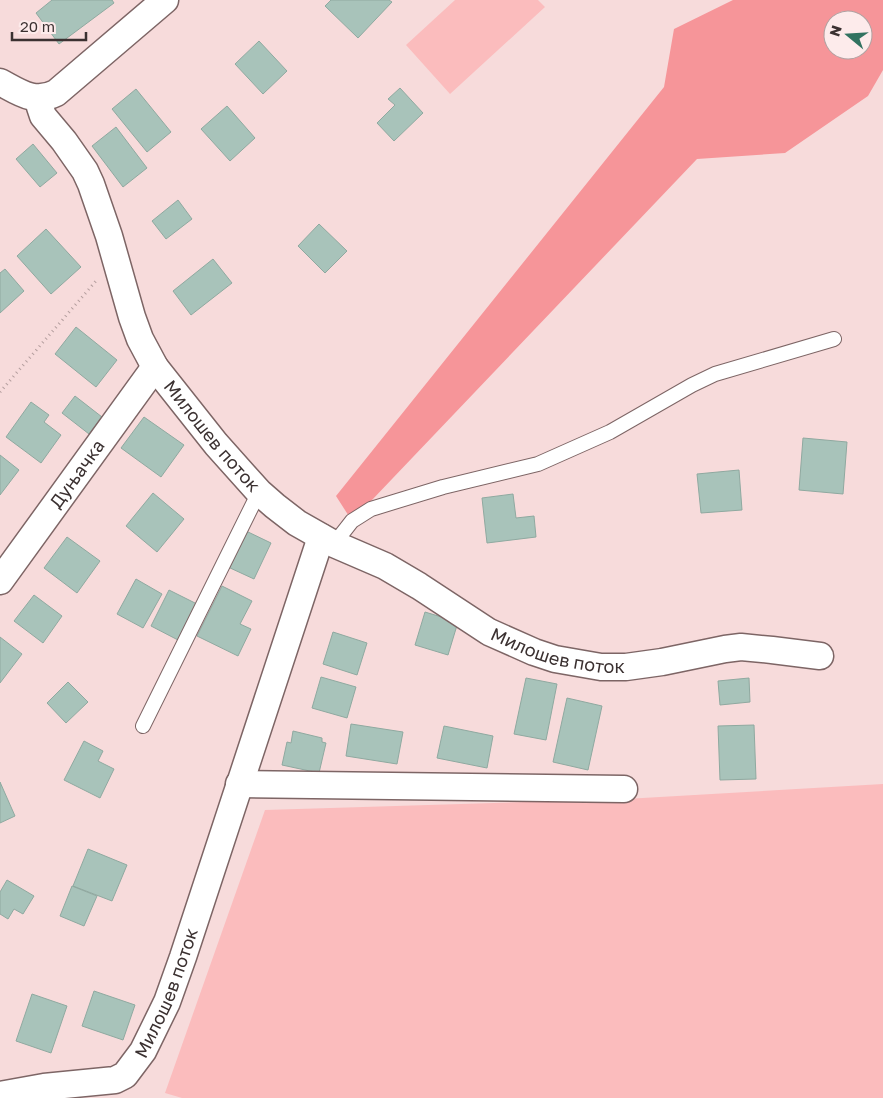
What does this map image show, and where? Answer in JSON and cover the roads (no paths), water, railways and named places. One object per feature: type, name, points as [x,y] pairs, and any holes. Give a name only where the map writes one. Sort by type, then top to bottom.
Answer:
[{"type":"street","points":[[0,82],[33,97],[50,96],[62,89],[165,0]]},
{"type":"street","name":"Милошев поток","points":[[39,98],[43,116],[64,141],[85,171],[96,196],[132,317],[140,339],[156,366],[216,444],[259,492],[297,523],[327,540],[394,571],[490,632],[534,652],[555,659],[601,667],[626,667],[741,647],[820,656]]},
{"type":"street","name":"Дуњачка","points":[[0,582],[156,366]]},
{"type":"street","name":"Милошев поток","points":[[0,1095],[44,1087],[115,1080],[125,1076],[143,1051],[167,1002],[184,957],[240,784],[327,540]]},
{"type":"street","points":[[240,784],[624,789]]},
{"type":"lane","points":[[327,540],[371,509],[443,487],[538,464],[610,432],[715,374],[834,339]]},
{"type":"lane","points":[[143,726],[259,492]]}]
